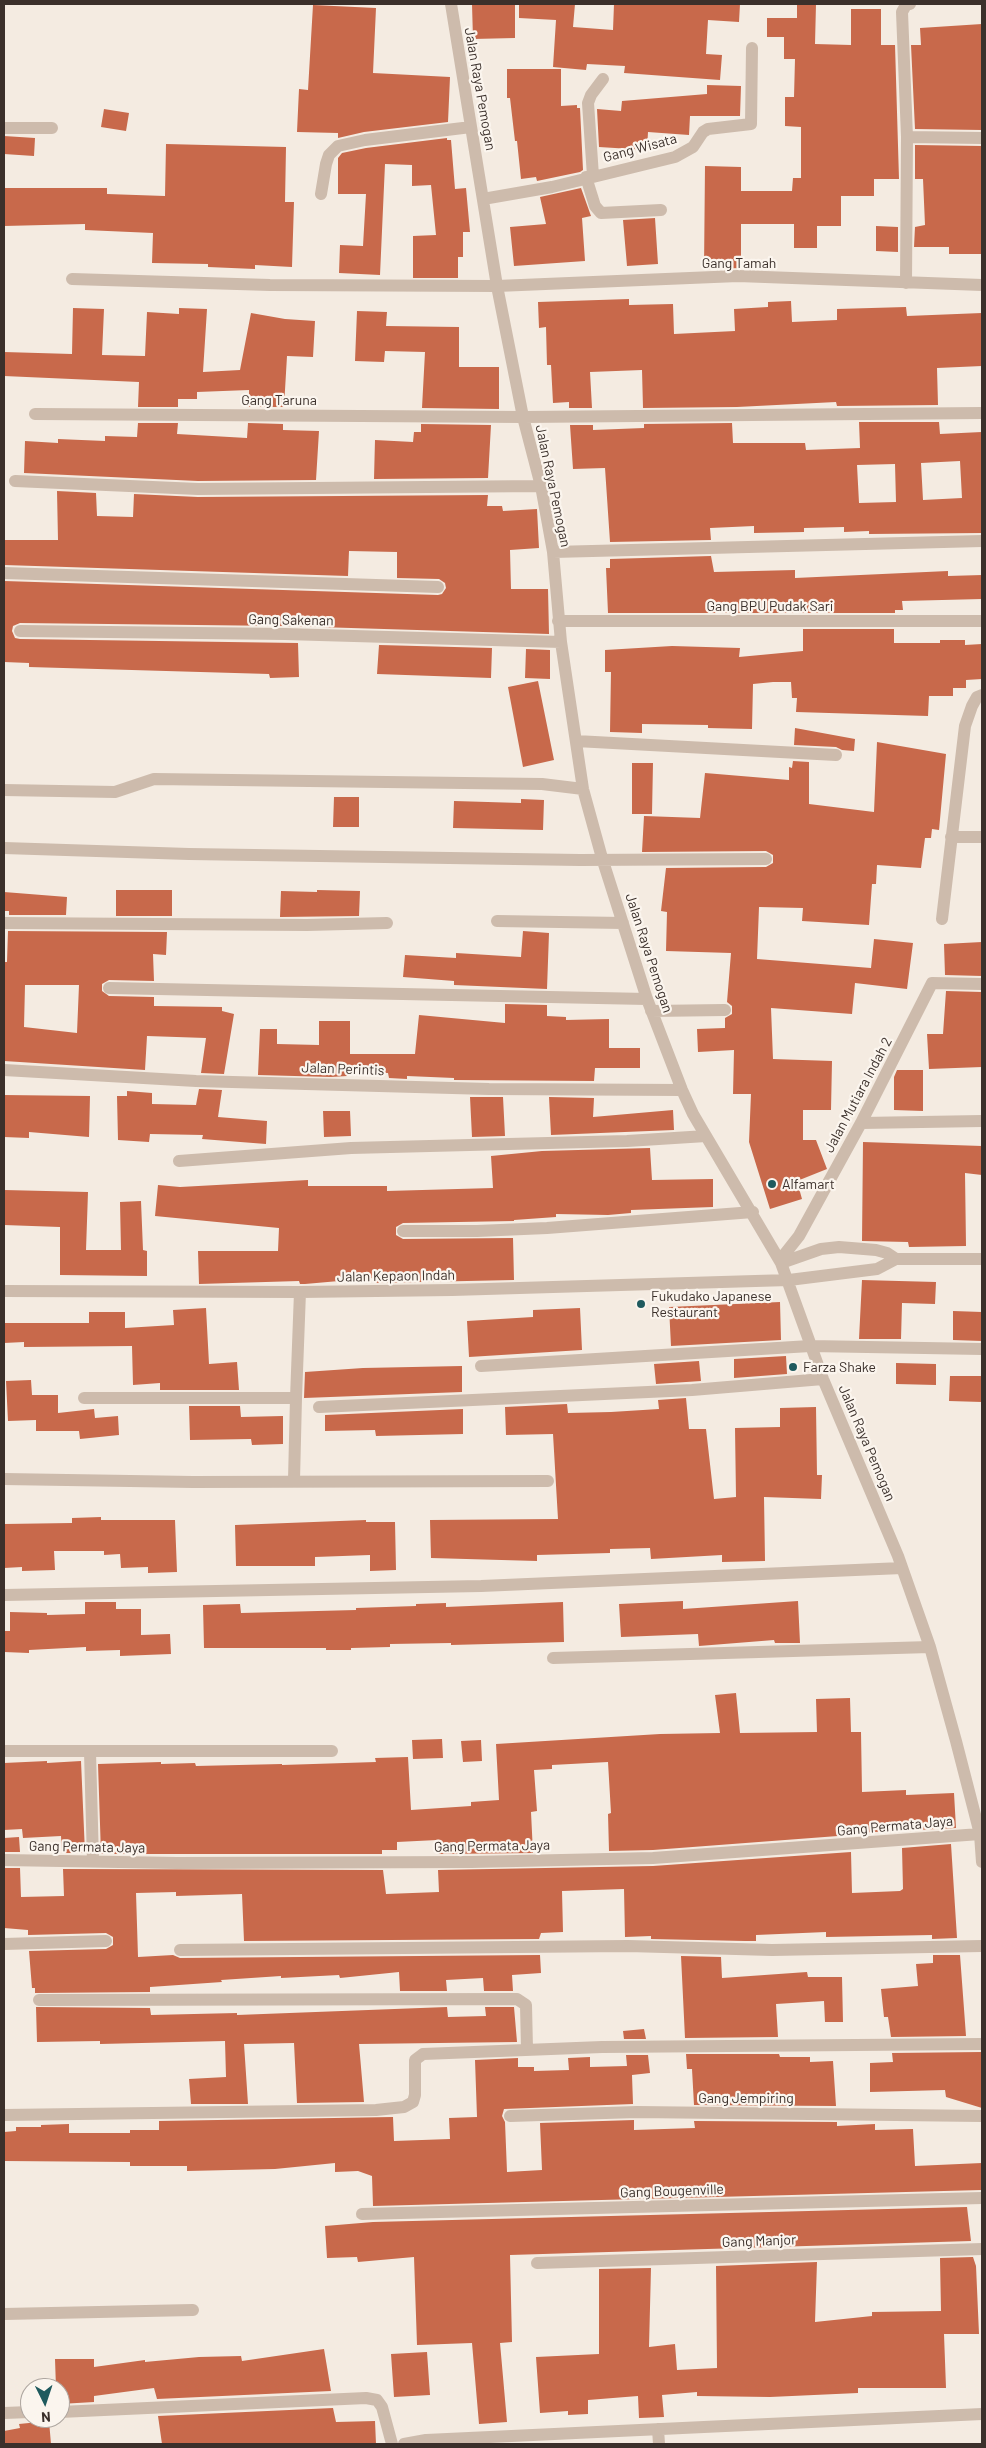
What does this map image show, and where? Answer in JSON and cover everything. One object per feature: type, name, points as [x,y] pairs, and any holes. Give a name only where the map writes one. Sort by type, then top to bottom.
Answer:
[{"type":"street","name":"Jalan Raya Pemogan","points":[[451,4],[497,286],[523,417],[541,486],[553,552],[560,642],[583,789],[602,858],[649,1005],[682,1090],[706,1136],[753,1212],[781,1262],[823,1379],[902,1568],[930,1648],[980,1834],[982,1862]]},
{"type":"street","points":[[906,284],[907,137],[902,12],[906,4],[910,4]]},
{"type":"street","name":"Gang Wisata","points":[[483,198],[552,187],[589,176],[675,157],[693,146],[703,132],[752,123],[752,48]]},
{"type":"street","points":[[603,79],[590,95],[588,103],[589,176],[595,206],[601,213],[661,210]]},
{"type":"street","points":[[321,194],[329,155],[338,146],[365,140],[472,127]]},
{"type":"street","points":[[4,128],[52,128]]},
{"type":"street","points":[[907,137],[982,138]]},
{"type":"street","name":"Gang Tamah","points":[[72,280],[270,285],[497,286],[738,276],[906,284],[982,285]]},
{"type":"street","name":"Gang Taruna","points":[[35,414],[523,417],[982,413]]},
{"type":"street","points":[[15,481],[198,489],[541,486]]},
{"type":"street","points":[[553,552],[982,542]]},
{"type":"street","points":[[4,573],[438,587]]},
{"type":"street","name":"Gang BPU Pudak Sari","points":[[558,621],[982,621]]},
{"type":"street","name":"Gang Sakenan","points":[[20,631],[285,634],[560,642]]},
{"type":"street","points":[[942,919],[964,726],[977,697],[982,695]]},
{"type":"street","points":[[576,741],[836,755]]},
{"type":"street","points":[[4,790],[115,792],[154,779],[542,784],[583,789]]},
{"type":"street","points":[[951,838],[982,837]]},
{"type":"street","points":[[4,848],[199,854],[766,859]]},
{"type":"street","points":[[496,921],[623,923]]},
{"type":"street","points":[[4,923],[307,925],[387,923]]},
{"type":"street","name":"Jalan Mutiara Indah 2","points":[[781,1262],[799,1236],[861,1123],[932,983],[982,984]]},
{"type":"street","points":[[109,988],[649,1005],[725,1010]]},
{"type":"street","name":"Jalan Perintis","points":[[4,1070],[196,1081],[489,1089],[682,1090]]},
{"type":"street","points":[[861,1123],[982,1121]]},
{"type":"street","points":[[179,1161],[351,1148],[706,1136]]},
{"type":"street","points":[[403,1231],[477,1231],[538,1228],[753,1212]]},
{"type":"street","points":[[781,1262],[821,1249],[839,1247],[876,1250],[887,1253],[896,1259],[982,1259]]},
{"type":"street","name":"Jalan Kepaon Indah","points":[[4,1291],[300,1292],[789,1280],[877,1269],[896,1259]]},
{"type":"street","points":[[294,1480],[300,1292]]},
{"type":"street","points":[[481,1366],[810,1346],[982,1350]]},
{"type":"street","points":[[319,1408],[692,1390],[823,1379]]},
{"type":"street","points":[[84,1398],[296,1398]]},
{"type":"street","points":[[4,1479],[193,1482],[294,1480],[548,1481]]},
{"type":"street","points":[[4,1595],[481,1586],[902,1568]]},
{"type":"street","points":[[553,1658],[930,1648]]},
{"type":"street","points":[[4,1750],[90,1752],[332,1751]]},
{"type":"street","points":[[90,1752],[93,1862]]},
{"type":"street","name":"Gang Permata Jaya","points":[[4,1860],[93,1862],[471,1862],[653,1858],[980,1834]]},
{"type":"street","points":[[4,1944],[106,1941]]},
{"type":"street","points":[[180,1950],[628,1946],[772,1950],[982,1946]]},
{"type":"street","points":[[39,2000],[517,1999],[526,2005],[527,2049]]},
{"type":"street","points":[[4,2115],[376,2110],[404,2107],[413,2102],[415,2095],[415,2060],[423,2054],[527,2049],[982,2044]]},
{"type":"street","name":"Gang Jempiring","points":[[510,2116],[637,2112],[982,2116]]},
{"type":"street","name":"Gang Bougenville","points":[[362,2214],[982,2198]]},
{"type":"street","name":"Gang Manjor","points":[[537,2263],[982,2249]]},
{"type":"street","points":[[4,2314],[193,2310]]},
{"type":"street","points":[[70,2412],[366,2398],[377,2400],[382,2407],[392,2444]]},
{"type":"street","points":[[4,2413],[20,2412]]},
{"type":"street","points":[[404,2444],[982,2414]]},
{"type":"street","points":[[658,2430],[659,2444]]},
{"type":"building","points":[[472,4],[515,4],[515,38],[473,39]]},
{"type":"building","points":[[519,4],[575,4],[573,27],[613,30],[614,4],[740,4],[739,22],[708,20],[706,54],[722,55],[720,80],[624,73],[625,66],[587,64],[586,70],[553,67],[556,20],[519,18]]},
{"type":"building","points":[[797,4],[816,4],[815,44],[851,45],[851,9],[881,9],[881,45],[895,45],[899,179],[874,179],[874,196],[841,196],[841,226],[817,226],[817,248],[794,248],[794,224],[741,224],[741,268],[704,269],[705,166],[741,167],[741,191],[792,191],[793,178],[801,178],[801,127],[785,126],[785,97],[794,97],[795,59],[784,59],[784,37],[767,37],[767,18],[797,18]]},
{"type":"building","points":[[313,5],[376,8],[373,73],[450,77],[448,122],[364,132],[338,138],[338,133],[297,132],[299,89],[308,90]]},
{"type":"building","points":[[982,24],[982,130],[915,129],[911,45],[921,45],[920,28]]},
{"type":"building","points":[[507,69],[561,69],[561,106],[577,105],[577,108],[580,108],[583,170],[537,181],[536,177],[521,179],[510,98],[507,98]]},
{"type":"building","points":[[707,85],[741,86],[740,116],[690,116],[689,135],[648,132],[647,150],[599,147],[597,109],[621,111],[622,101],[707,94]]},
{"type":"building","points":[[104,109],[129,113],[126,131],[101,127]]},
{"type":"building","points":[[4,136],[35,138],[34,156],[4,154]]},
{"type":"building","points":[[447,138],[447,140],[451,140],[455,189],[466,188],[470,232],[463,232],[463,257],[458,257],[458,278],[413,278],[413,236],[436,235],[431,185],[412,186],[412,165],[385,164],[380,275],[339,273],[340,245],[363,246],[366,194],[338,194],[338,158],[342,153],[366,148]]},
{"type":"building","points":[[166,144],[286,147],[285,202],[294,202],[292,267],[255,265],[255,269],[208,267],[208,264],[152,263],[153,233],[85,230],[85,224],[4,226],[4,188],[107,188],[107,194],[165,196]]},
{"type":"building","points":[[915,145],[982,146],[982,254],[949,254],[949,247],[914,247],[915,227],[925,225],[923,179],[915,179]]},
{"type":"building","points":[[581,188],[591,216],[582,218],[585,261],[514,266],[510,227],[546,224],[540,197]]},
{"type":"building","points":[[655,218],[658,264],[627,266],[623,220]]},
{"type":"building","points":[[876,226],[898,227],[898,252],[876,251]]},
{"type":"building","points":[[629,299],[629,305],[673,304],[674,334],[735,331],[734,309],[768,307],[768,302],[791,301],[792,322],[837,320],[837,309],[906,307],[907,316],[982,313],[982,366],[937,368],[938,405],[837,406],[836,402],[737,407],[643,408],[642,370],[590,372],[592,408],[569,408],[569,402],[553,403],[551,365],[547,365],[546,327],[539,328],[538,302]]},
{"type":"building","points":[[73,308],[104,309],[102,355],[145,356],[147,312],[179,314],[179,308],[207,309],[203,372],[240,370],[251,313],[285,319],[315,321],[313,357],[287,356],[284,407],[249,407],[249,390],[197,392],[197,399],[178,399],[178,407],[138,407],[139,382],[4,376],[4,352],[72,354]]},
{"type":"building","points":[[357,311],[387,312],[386,326],[459,327],[459,367],[499,367],[499,409],[422,408],[425,352],[385,351],[384,362],[355,361]]},
{"type":"building","points":[[859,422],[939,422],[940,434],[982,432],[982,533],[869,534],[869,531],[844,532],[844,527],[804,528],[804,532],[754,533],[754,526],[710,528],[711,540],[610,542],[605,468],[573,469],[570,425],[593,425],[593,430],[644,428],[644,424],[732,423],[733,443],[805,443],[806,450],[860,448]],"holes":[[[960,461],[962,498],[923,500],[921,463]],[[895,464],[896,502],[859,503],[857,465]]]},
{"type":"building","points":[[138,423],[178,423],[177,434],[247,438],[248,423],[283,424],[283,430],[319,431],[316,480],[198,481],[24,473],[25,441],[58,443],[58,439],[105,441],[105,436],[137,437]]},
{"type":"building","points":[[421,424],[491,425],[488,478],[374,479],[375,440],[413,442],[414,432],[421,432]]},
{"type":"building","points":[[57,491],[96,493],[97,516],[133,517],[134,494],[198,497],[488,495],[487,506],[502,506],[503,511],[537,509],[539,548],[510,550],[511,589],[548,589],[549,634],[285,626],[20,623],[13,626],[12,631],[15,638],[20,639],[298,643],[299,677],[270,678],[269,674],[29,667],[29,663],[4,662],[4,581],[438,595],[442,594],[446,588],[445,583],[439,579],[397,578],[397,552],[349,551],[348,576],[4,565],[4,540],[58,540]]},
{"type":"building","points":[[711,556],[714,572],[795,570],[795,578],[948,571],[948,576],[982,575],[982,599],[902,601],[903,610],[895,610],[895,613],[608,613],[606,568],[610,568],[610,559]]},
{"type":"building","points":[[803,629],[894,629],[894,643],[940,643],[940,640],[965,640],[965,645],[982,644],[982,679],[966,680],[966,688],[953,688],[953,696],[929,696],[928,716],[796,712],[797,698],[792,698],[791,682],[773,682],[753,684],[752,729],[708,728],[708,725],[642,724],[642,733],[610,732],[611,672],[605,672],[605,650],[672,646],[740,648],[739,657],[803,651]]},
{"type":"building","points":[[379,645],[492,648],[491,678],[377,674]]},
{"type":"building","points":[[526,649],[550,650],[550,679],[525,678]]},
{"type":"building","points":[[538,681],[554,760],[523,767],[508,687]]},
{"type":"building","points":[[795,728],[855,739],[854,751],[842,750],[836,747],[794,745]]},
{"type":"building","points":[[877,742],[946,754],[939,830],[932,829],[931,838],[925,838],[921,868],[877,865],[876,884],[872,884],[869,925],[802,921],[803,908],[759,907],[757,959],[871,968],[874,939],[913,943],[907,989],[855,983],[852,1014],[771,1008],[773,1059],[832,1061],[831,1110],[803,1110],[803,1140],[816,1140],[827,1169],[797,1181],[802,1199],[770,1209],[749,1142],[751,1094],[733,1094],[734,1050],[698,1052],[697,1029],[725,1028],[725,1018],[732,1014],[732,1006],[727,1002],[731,953],[666,951],[667,912],[661,911],[666,868],[766,867],[773,863],[773,855],[766,851],[642,852],[644,816],[700,818],[705,773],[789,780],[789,767],[792,768],[793,761],[809,762],[809,804],[874,812]]},
{"type":"building","points":[[632,763],[653,763],[652,814],[632,814]]},
{"type":"building","points":[[334,797],[359,797],[359,827],[333,827]]},
{"type":"building","points":[[521,799],[544,800],[543,830],[453,828],[454,801],[521,803]]},
{"type":"building","points":[[116,890],[172,890],[172,916],[116,916]]},
{"type":"building","points":[[317,890],[360,891],[359,916],[280,917],[281,891],[317,892]]},
{"type":"building","points":[[4,892],[67,897],[66,915],[9,915],[9,911],[4,911]]},
{"type":"building","points":[[8,931],[167,932],[166,955],[153,954],[154,981],[109,980],[102,984],[102,991],[109,996],[154,997],[154,1006],[222,1007],[222,1011],[234,1014],[224,1074],[201,1073],[206,1038],[147,1036],[145,1070],[4,1061],[4,962],[7,962]],"holes":[[[25,985],[79,985],[77,1033],[24,1027]]]},
{"type":"building","points":[[523,931],[549,933],[547,989],[454,985],[454,981],[403,977],[405,955],[456,958],[456,953],[521,957]]},
{"type":"building","points":[[982,942],[982,976],[945,975],[944,944]]},
{"type":"building","points":[[946,991],[982,992],[982,1067],[929,1069],[927,1034],[943,1034]]},
{"type":"building","points":[[505,1004],[547,1005],[547,1016],[566,1017],[566,1020],[609,1019],[609,1048],[640,1048],[640,1068],[595,1068],[594,1081],[454,1080],[454,1078],[407,1076],[407,1079],[389,1078],[388,1073],[347,1072],[347,1076],[331,1077],[258,1075],[260,1029],[277,1029],[277,1044],[319,1045],[319,1021],[350,1021],[350,1054],[415,1054],[419,1015],[505,1023]]},
{"type":"building","points":[[897,1070],[923,1070],[923,1111],[894,1110],[894,1077]]},
{"type":"building","points":[[199,1089],[222,1090],[218,1117],[267,1121],[266,1144],[202,1139],[203,1135],[150,1134],[149,1142],[118,1140],[117,1096],[127,1096],[127,1091],[152,1093],[152,1104],[196,1105]]},
{"type":"building","points":[[4,1095],[90,1096],[89,1137],[29,1132],[29,1138],[4,1137]]},
{"type":"building","points":[[470,1097],[503,1097],[505,1136],[472,1137]]},
{"type":"building","points":[[549,1097],[594,1098],[593,1117],[673,1110],[674,1130],[551,1135]]},
{"type":"building","points":[[323,1111],[350,1111],[351,1136],[324,1137]]},
{"type":"building","points":[[863,1142],[982,1146],[982,1175],[965,1173],[966,1246],[909,1247],[908,1242],[862,1241]]},
{"type":"building","points":[[650,1148],[652,1180],[713,1179],[713,1207],[631,1210],[631,1213],[608,1215],[556,1214],[556,1217],[514,1221],[403,1223],[396,1227],[396,1235],[403,1239],[513,1238],[514,1280],[373,1283],[373,1278],[305,1284],[300,1284],[299,1281],[199,1284],[198,1251],[278,1251],[279,1228],[155,1216],[158,1185],[180,1187],[308,1180],[308,1186],[387,1186],[387,1191],[493,1188],[491,1156],[542,1151]]},
{"type":"building","points":[[4,1190],[88,1192],[86,1250],[121,1250],[120,1202],[141,1201],[143,1250],[147,1251],[147,1276],[60,1275],[60,1227],[4,1225]]},
{"type":"building","points":[[862,1280],[936,1282],[935,1304],[902,1303],[901,1339],[859,1339]]},
{"type":"building","points":[[780,1302],[781,1340],[671,1346],[669,1307]]},
{"type":"building","points":[[206,1308],[209,1364],[237,1362],[239,1390],[160,1390],[160,1383],[133,1385],[132,1346],[24,1347],[24,1342],[4,1343],[4,1323],[89,1323],[89,1312],[125,1312],[125,1328],[174,1325],[173,1310]]},
{"type":"building","points":[[580,1308],[582,1350],[469,1357],[467,1321],[533,1317],[533,1310]]},
{"type":"building","points":[[953,1311],[982,1312],[982,1341],[953,1340]]},
{"type":"building","points":[[786,1356],[787,1374],[734,1378],[734,1359]]},
{"type":"building","points":[[699,1361],[701,1381],[656,1384],[654,1364]]},
{"type":"building","points":[[896,1363],[936,1364],[936,1385],[896,1384]]},
{"type":"building","points":[[462,1366],[462,1392],[304,1398],[305,1372],[363,1368]]},
{"type":"building","points":[[950,1376],[982,1376],[982,1402],[949,1401]]},
{"type":"building","points":[[31,1380],[32,1395],[58,1395],[58,1413],[94,1409],[95,1418],[118,1416],[119,1435],[80,1439],[79,1431],[36,1431],[36,1420],[8,1421],[6,1381]]},
{"type":"building","points":[[686,1398],[689,1429],[706,1429],[714,1499],[736,1497],[735,1428],[780,1427],[780,1408],[816,1407],[817,1475],[822,1475],[821,1499],[764,1497],[765,1561],[722,1562],[722,1555],[651,1559],[650,1548],[610,1549],[610,1553],[537,1555],[537,1561],[431,1558],[430,1520],[558,1519],[553,1434],[506,1435],[505,1407],[567,1404],[568,1413],[611,1412],[659,1409],[658,1400]]},
{"type":"building","points":[[189,1406],[240,1406],[241,1417],[283,1416],[283,1444],[252,1445],[251,1439],[190,1440]]},
{"type":"building","points":[[463,1409],[463,1434],[376,1436],[375,1430],[325,1431],[325,1415]]},
{"type":"building","points":[[101,1517],[101,1520],[175,1520],[177,1572],[148,1573],[148,1567],[121,1568],[120,1554],[104,1555],[104,1551],[54,1551],[55,1570],[22,1571],[22,1567],[4,1568],[4,1524],[72,1523],[72,1518]]},
{"type":"building","points":[[366,1520],[366,1522],[395,1522],[396,1570],[370,1571],[370,1555],[315,1557],[315,1566],[236,1566],[235,1525]]},
{"type":"building","points":[[683,1601],[683,1609],[798,1601],[800,1643],[775,1643],[774,1640],[699,1646],[698,1634],[621,1637],[619,1604]]},
{"type":"building","points":[[85,1602],[116,1602],[116,1609],[141,1609],[141,1635],[170,1634],[171,1654],[120,1656],[120,1650],[86,1651],[86,1647],[29,1650],[29,1653],[4,1652],[4,1631],[10,1631],[10,1612],[47,1613],[47,1615],[85,1614]]},
{"type":"building","points":[[563,1602],[564,1642],[451,1645],[451,1643],[390,1644],[390,1647],[351,1648],[351,1650],[326,1650],[326,1648],[204,1648],[203,1605],[240,1604],[241,1613],[356,1610],[356,1608],[416,1606],[416,1604],[446,1603],[446,1607]]},
{"type":"building","points":[[736,1693],[740,1733],[817,1732],[816,1699],[850,1698],[851,1732],[861,1732],[862,1792],[906,1790],[906,1795],[954,1793],[956,1828],[855,1833],[851,1835],[653,1850],[609,1851],[608,1814],[611,1813],[608,1762],[552,1765],[552,1769],[534,1770],[537,1811],[531,1812],[533,1853],[437,1854],[437,1840],[397,1842],[397,1850],[382,1850],[382,1854],[101,1854],[98,1764],[161,1762],[161,1764],[195,1763],[196,1766],[282,1765],[376,1762],[375,1758],[408,1757],[411,1810],[471,1806],[471,1802],[499,1800],[496,1744],[660,1734],[720,1733],[715,1695]]},
{"type":"building","points":[[442,1739],[443,1758],[413,1759],[412,1740]]},
{"type":"building","points":[[481,1740],[482,1761],[463,1762],[461,1741]]},
{"type":"building","points":[[47,1761],[47,1763],[81,1761],[85,1853],[62,1853],[61,1836],[23,1838],[22,1829],[4,1830],[4,1763]]},
{"type":"building","points":[[19,1837],[20,1852],[4,1852],[4,1838]]},
{"type":"building","points":[[951,1844],[957,1938],[932,1939],[932,1935],[826,1937],[826,1932],[756,1935],[756,1941],[651,1939],[651,1936],[625,1937],[624,1889],[562,1891],[563,1932],[541,1933],[539,1939],[244,1941],[242,1894],[176,1896],[176,1892],[136,1893],[138,1957],[173,1955],[180,1958],[540,1955],[541,1973],[512,1975],[513,1991],[484,1991],[483,1978],[446,1980],[447,1991],[400,1991],[399,1972],[340,1978],[339,1975],[221,1980],[222,1982],[150,1987],[150,1992],[35,1993],[35,1988],[32,1988],[29,1951],[106,1949],[113,1945],[113,1937],[106,1933],[28,1935],[28,1930],[4,1928],[4,1868],[20,1868],[21,1897],[64,1896],[63,1869],[383,1870],[386,1894],[439,1892],[438,1870],[653,1866],[851,1852],[852,1893],[900,1891],[903,1889],[902,1848]]},
{"type":"building","points":[[933,1955],[960,1955],[966,2036],[891,2037],[888,2017],[884,2017],[881,1989],[918,1986],[916,1964],[933,1963]]},
{"type":"building","points":[[681,1956],[721,1957],[722,1978],[807,1972],[808,1977],[842,1977],[843,2022],[825,2022],[824,2001],[776,2004],[778,2037],[685,2038]]},
{"type":"building","points":[[36,2007],[150,2008],[151,2015],[237,2013],[237,2015],[447,2007],[448,2017],[486,2016],[485,2007],[514,2007],[517,2042],[359,2044],[364,2102],[297,2103],[294,2043],[244,2044],[248,2104],[191,2104],[189,2079],[226,2077],[225,2041],[100,2044],[100,2041],[37,2042]]},
{"type":"building","points":[[644,2029],[646,2039],[624,2039],[623,2031]]},
{"type":"building","points":[[982,2052],[982,2108],[946,2097],[945,2090],[870,2092],[870,2063],[893,2062],[892,2053]]},
{"type":"building","points":[[686,2054],[779,2054],[780,2057],[810,2057],[810,2062],[833,2061],[836,2106],[694,2105],[692,2069],[687,2069]]},
{"type":"building","points":[[626,2055],[648,2055],[650,2073],[632,2075],[633,2104],[504,2109],[502,2116],[505,2122],[507,2172],[542,2170],[540,2123],[634,2120],[634,2130],[695,2128],[694,2121],[837,2122],[837,2126],[875,2124],[875,2130],[913,2129],[915,2166],[982,2163],[982,2190],[373,2206],[372,2176],[358,2171],[335,2172],[335,2163],[275,2169],[187,2171],[187,2166],[130,2166],[130,2162],[4,2161],[4,2132],[16,2131],[16,2127],[41,2127],[41,2125],[69,2124],[69,2133],[130,2133],[130,2130],[159,2130],[159,2121],[393,2117],[394,2141],[450,2139],[449,2118],[477,2117],[475,2060],[518,2058],[518,2067],[534,2067],[534,2071],[569,2070],[568,2058],[590,2057],[590,2067],[627,2066]]},
{"type":"building","points":[[967,2207],[971,2241],[510,2255],[512,2342],[500,2343],[507,2422],[479,2424],[472,2343],[417,2345],[414,2257],[358,2262],[357,2257],[327,2258],[325,2226],[373,2222]]},
{"type":"building","points":[[973,2257],[976,2266],[979,2334],[944,2334],[946,2388],[858,2388],[858,2393],[770,2397],[697,2396],[697,2392],[662,2395],[664,2417],[639,2418],[638,2396],[588,2400],[588,2414],[568,2415],[568,2411],[540,2413],[536,2357],[599,2354],[599,2269],[651,2268],[649,2347],[675,2344],[677,2370],[717,2368],[716,2266],[817,2262],[815,2322],[872,2316],[872,2312],[941,2311],[940,2258]]},
{"type":"building","points":[[324,2349],[331,2391],[157,2399],[154,2388],[94,2396],[94,2402],[70,2403],[70,2378],[56,2378],[55,2359],[94,2359],[94,2367],[145,2360],[145,2362],[199,2357],[241,2356],[242,2361]]},
{"type":"building","points":[[427,2352],[430,2395],[394,2397],[391,2354]]},
{"type":"building","points":[[333,2408],[336,2422],[375,2421],[376,2444],[162,2444],[158,2416]]},
{"type":"building","points":[[20,2428],[50,2428],[51,2444],[4,2444],[4,2431]]},
{"type":"place","name":"Alfamart","points":[[772,1184]]},
{"type":"place","name":"Fukudako Japanese Restaurant","points":[[641,1304]]},
{"type":"place","name":"Farza Shake","points":[[793,1367]]}]
